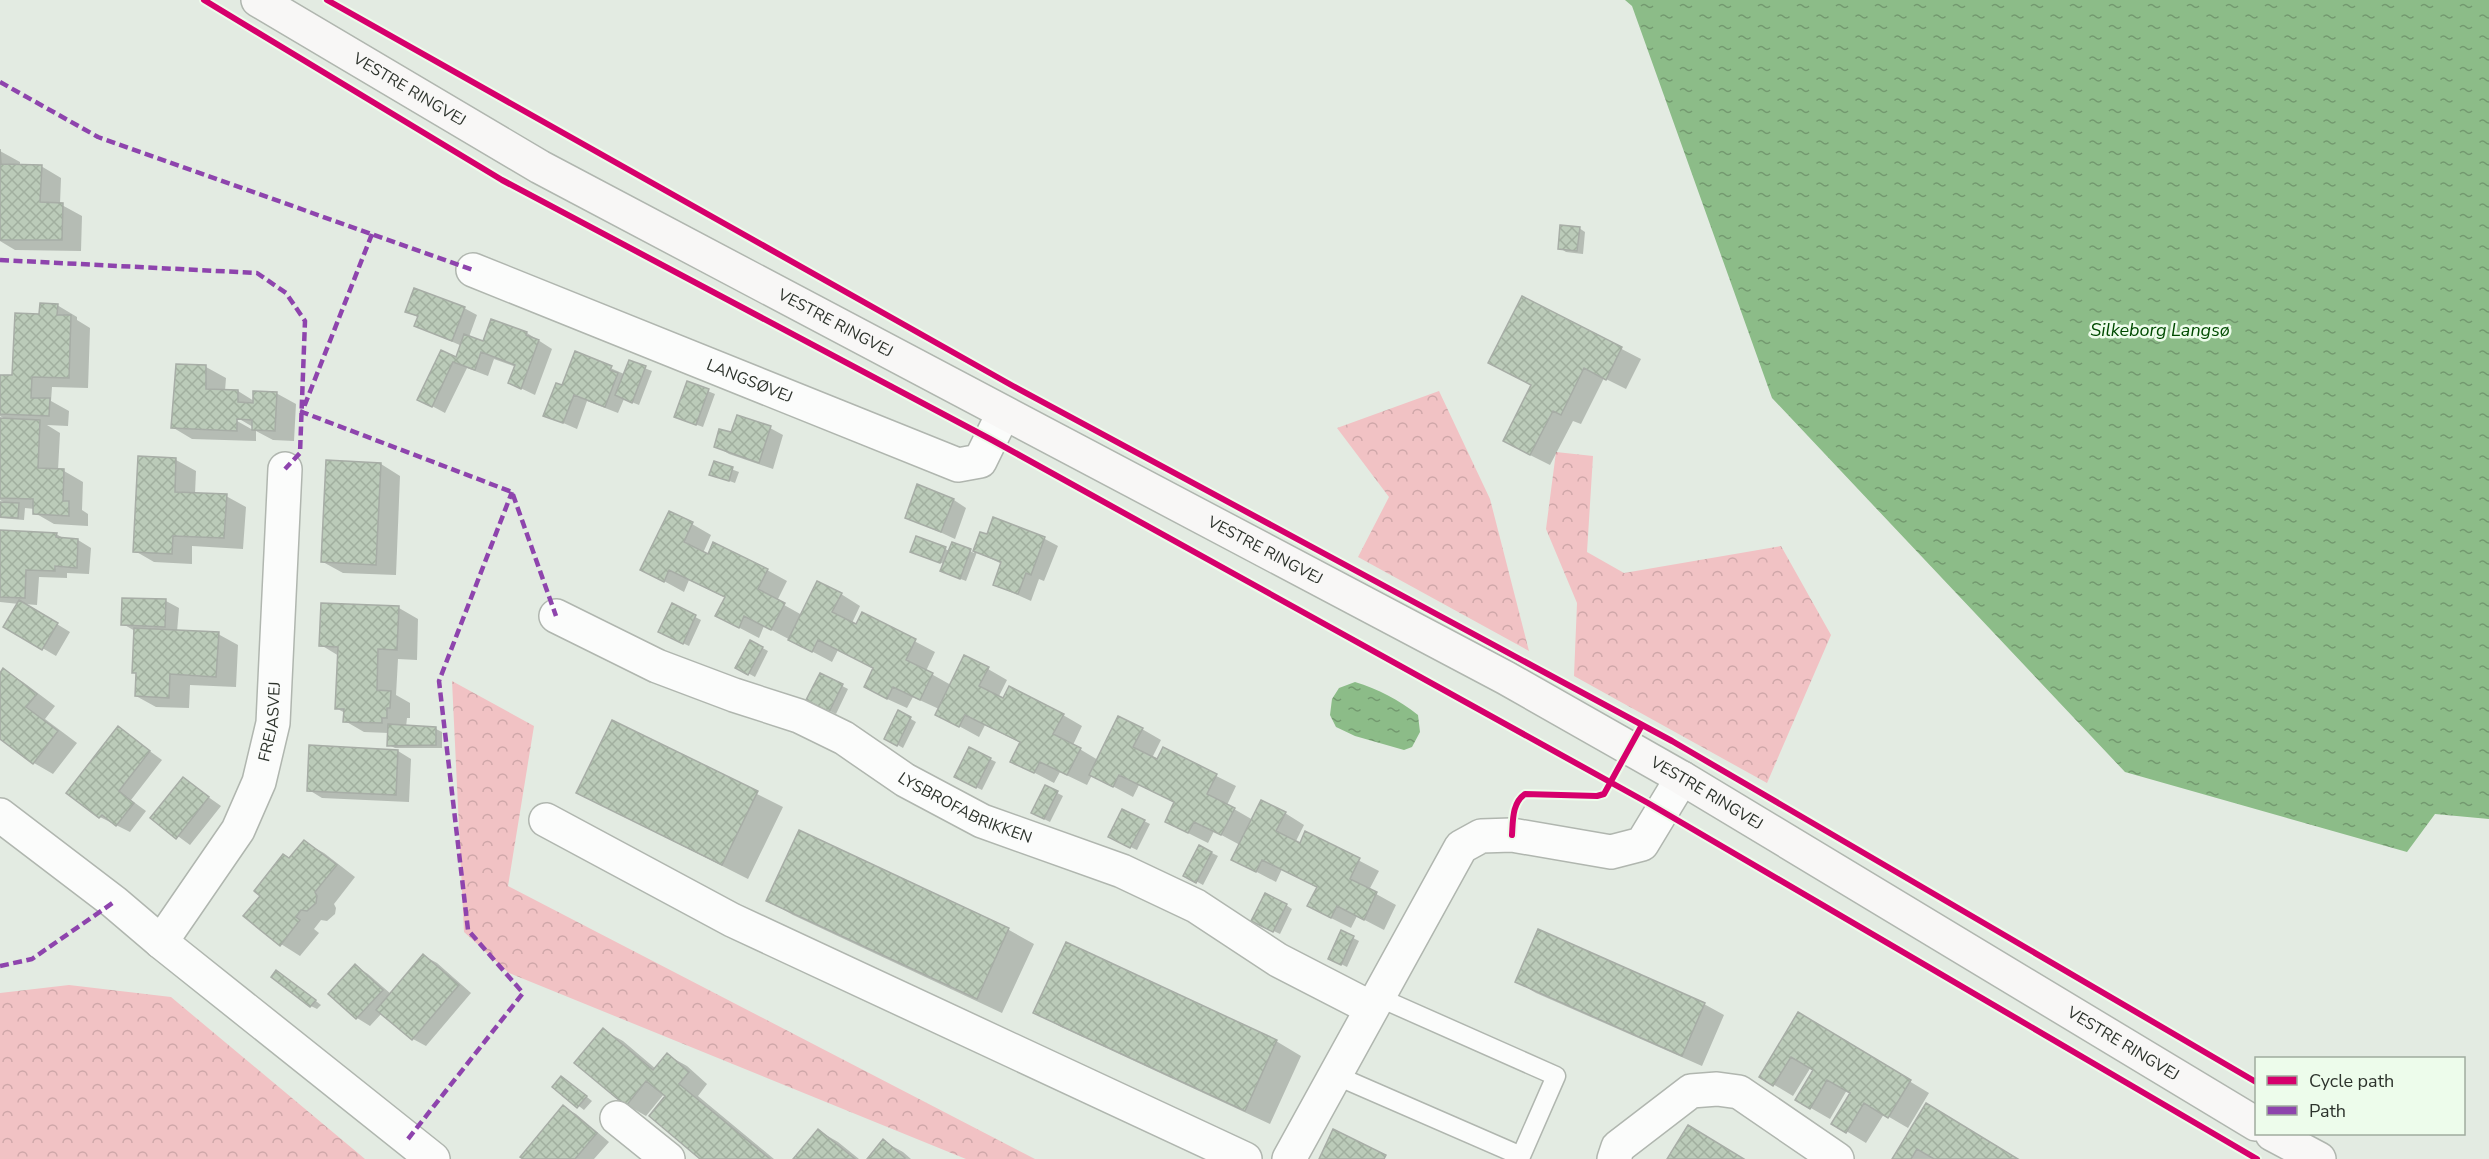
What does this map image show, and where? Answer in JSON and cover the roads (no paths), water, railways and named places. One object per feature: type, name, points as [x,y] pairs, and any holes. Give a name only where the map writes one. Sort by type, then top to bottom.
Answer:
[{"type":"main road","name":"VESTRE RINGVEJ","points":[[258,0],[540,167],[1506,678],[1682,778],[2255,1123]]},
{"type":"main road","points":[[2274,1135],[2319,1159]]},
{"type":"street","name":"LANGSØVEJ","points":[[473,270],[958,465],[980,461],[1004,414]]},
{"type":"street","name":"FREJASVEJ","points":[[160,942],[238,830],[260,782],[273,723],[285,470]]},
{"type":"street","name":"LYSBROFABRIKKEN","points":[[556,616],[657,666],[799,716],[844,738],[905,780],[982,821],[1122,872],[1196,906],[1278,960],[1375,1002]]},
{"type":"street","points":[[1289,1159],[1461,847],[1481,836],[1512,835],[1611,852],[1642,844],[1682,778]]},
{"type":"street","points":[[0,815],[114,902],[160,942],[434,1159]]},
{"type":"street","points":[[546,820],[732,920],[1245,1159]]},
{"type":"street","points":[[1614,1159],[1618,1147],[1692,1091],[1717,1089],[1739,1092],[1837,1159]]},
{"type":"street","points":[[617,1118],[668,1159]]},
{"type":"lane","points":[[1335,1075],[1521,1156],[1556,1076],[1375,1002]]},
{"type":"water","name":"Silkeborg Langsø","points":[[1625,0],[2489,0],[2489,819],[2435,814],[2407,852],[2125,772],[1772,398],[1632,6]]},
{"type":"water","points":[[1355,682],[1388,696],[1418,715],[1420,732],[1412,747],[1404,750],[1355,736],[1336,727],[1330,715],[1332,699],[1339,688]]}]
